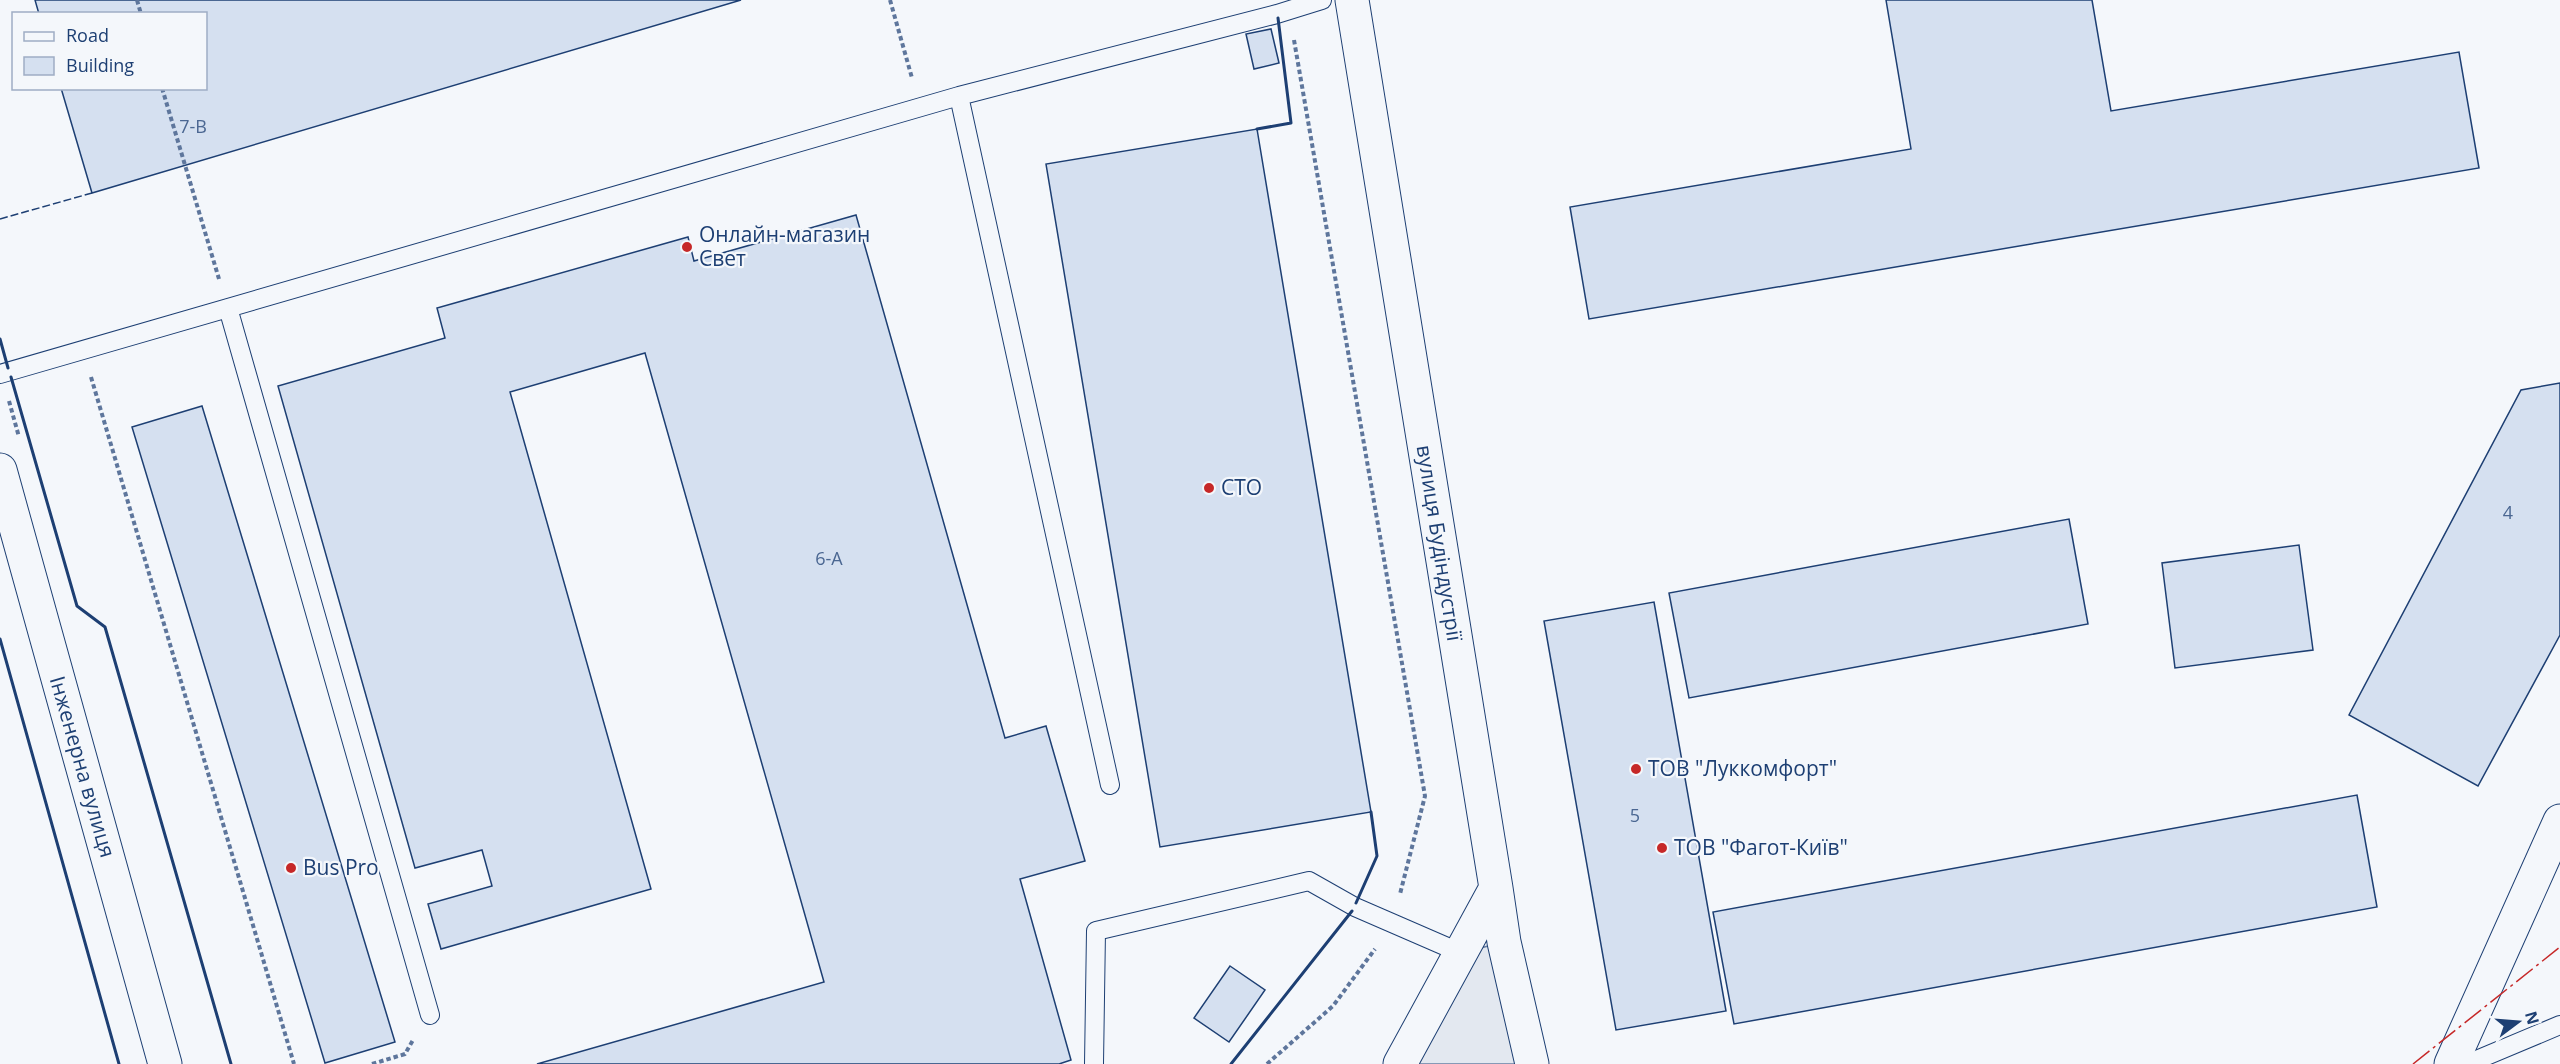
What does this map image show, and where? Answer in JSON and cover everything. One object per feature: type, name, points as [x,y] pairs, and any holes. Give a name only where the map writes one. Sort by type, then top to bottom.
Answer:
[{"type":"street","name":"вулиця Будіндустрії","points":[[1352,0],[1504,942],[1532,1064]]},
{"type":"street","name":"Інженерна вулиця","points":[[0,470],[165,1064]]},
{"type":"street","points":[[2451,1064],[2560,821]]},
{"type":"street","points":[[1400,1064],[1496,888]]},
{"type":"lane","points":[[0,374],[959,96],[1289,11],[1322,0]]},
{"type":"lane","points":[[959,96],[1110,785]]},
{"type":"lane","points":[[228,308],[430,1015]]},
{"type":"lane","points":[[1094,1064],[1096,931],[1309,881],[1355,907],[1461,953]]},
{"type":"lane","points":[[2467,1064],[2560,1025]]},
{"type":"path","points":[[890,0],[921,107]]},
{"type":"path","points":[[1267,1064],[1333,1006],[1393,924],[1425,796],[1289,11]]},
{"type":"path","points":[[163,90],[228,308]]},
{"type":"path","points":[[83,350],[294,1064]]},
{"type":"path","points":[[372,1064],[405,1054],[430,1015]]},
{"type":"shaded area","points":[[1504,942],[1532,1064],[1412,1064],[1461,953]]},
{"type":"building","points":[[35,0],[741,0],[92,193],[62,90],[207,90],[207,12],[38,12]]},
{"type":"building","points":[[1886,0],[2092,0],[2111,111],[2459,52],[2479,168],[1589,319],[1570,207],[1911,149]]},
{"type":"building","points":[[1271,29],[1279,63],[1254,69],[1246,34]]},
{"type":"building","name":"СТО","points":[[1257,129],[1371,812],[1160,847],[1046,164]]},
{"type":"building","points":[[856,215],[1005,738],[1046,726],[1085,861],[1020,879],[1071,1060],[1059,1064],[537,1064],[824,982],[645,353],[510,392],[651,889],[441,949],[428,904],[492,886],[482,850],[415,868],[278,386],[445,338],[437,308],[688,237],[694,261]]},
{"type":"building","points":[[2560,383],[2560,635],[2478,786],[2349,715],[2521,390]]},
{"type":"building","points":[[202,406],[395,1042],[325,1063],[132,427]]},
{"type":"building","points":[[2069,519],[2088,624],[1689,698],[1669,593]]},
{"type":"building","points":[[2299,545],[2313,650],[2175,668],[2162,563]]},
{"type":"building","points":[[1654,602],[1726,1011],[1616,1030],[1544,621]]},
{"type":"building","points":[[2357,795],[2377,907],[1734,1024],[1713,912]]},
{"type":"building","points":[[1230,966],[1265,990],[1229,1042],[1194,1018]]},
{"type":"fence","points":[[0,219],[92,193]]},
{"type":"wall","points":[[1257,129],[1291,123],[1278,18]]},
{"type":"wall","points":[[0,339],[8,368]]},
{"type":"wall","points":[[11,377],[77,606],[105,627],[231,1064]]},
{"type":"wall","points":[[0,639],[119,1064]]},
{"type":"wall","points":[[1356,903],[1377,856],[1371,812]]},
{"type":"wall","points":[[1231,1064],[1352,911]]},
{"type":"power","points":[[2413,1064],[2560,947]]},
{"type":"place","name":"Онлайн-магазин Свет","points":[[687,247]]},
{"type":"place","name":"СТО","points":[[1209,488]]},
{"type":"place","name":"ТОВ \"Луккомфорт\"","points":[[1636,769]]},
{"type":"place","name":"ТОВ \"Фагот-Київ\"","points":[[1662,848]]},
{"type":"place","name":"Bus Pro","points":[[291,868]]}]
